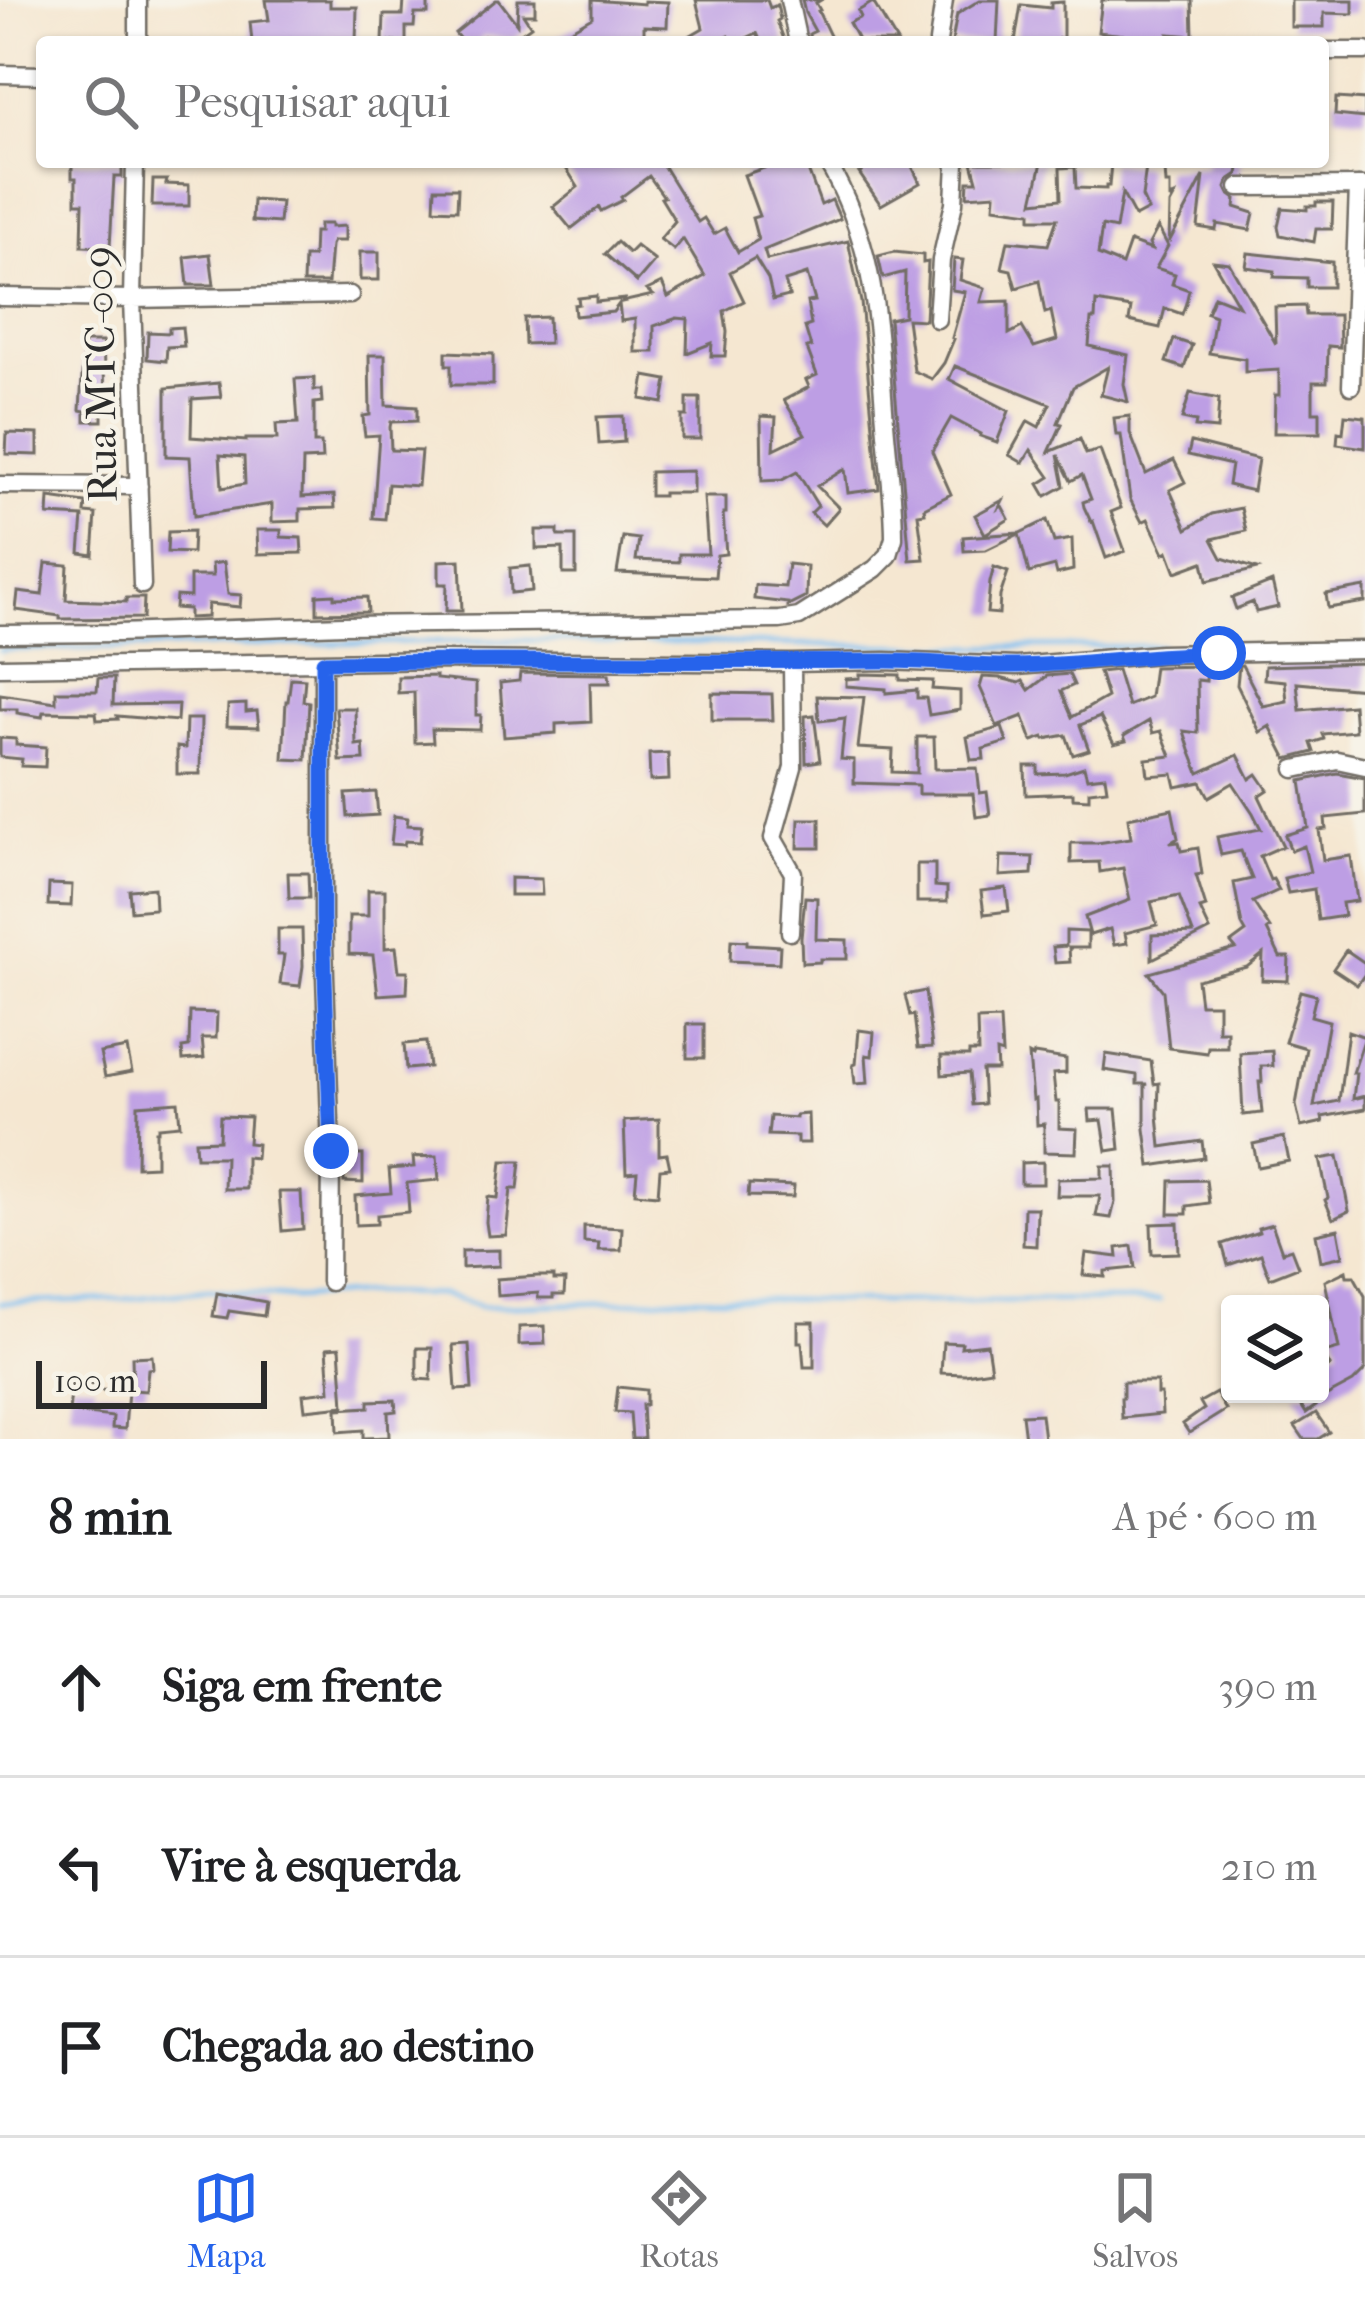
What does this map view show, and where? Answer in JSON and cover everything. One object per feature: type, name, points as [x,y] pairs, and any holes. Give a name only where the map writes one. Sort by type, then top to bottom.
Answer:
[{"type":"street","points":[[138,0],[138,36]]},
{"type":"street","points":[[789,0],[798,36]]},
{"type":"street","points":[[939,36],[944,0]]},
{"type":"street","points":[[1329,51],[1365,51]]},
{"type":"street","points":[[0,74],[36,75]]},
{"type":"street","name":"Rua MTC-009","points":[[135,168],[132,299],[142,585]]},
{"type":"street","points":[[0,634],[799,616],[875,569],[889,555],[894,538],[871,279],[858,226],[830,168]]},
{"type":"street","points":[[937,319],[956,168]]},
{"type":"street","points":[[1239,187],[1362,186],[1352,386]]},
{"type":"street","points":[[0,297],[350,295]]},
{"type":"street","points":[[0,485],[139,486]]},
{"type":"street","points":[[0,667],[558,660],[1017,666],[1160,654],[1365,650]]},
{"type":"street","points":[[323,662],[330,1282]]},
{"type":"street","points":[[790,932],[794,872],[773,838],[793,767],[792,663]]},
{"type":"street","points":[[1295,770],[1337,760],[1365,766]]},
{"type":"building","points":[[266,0],[330,0],[330,7],[357,7],[356,36],[251,36],[250,22],[269,20]]},
{"type":"building","points":[[404,0],[428,0],[428,14],[415,14],[414,27],[406,27],[406,36],[383,36],[384,15],[403,15]]},
{"type":"building","points":[[496,0],[517,24],[518,0],[535,0],[535,14],[523,14],[531,26],[517,36],[455,33]]},
{"type":"building","points":[[592,0],[668,2],[667,27],[644,26],[644,36],[559,36],[592,17]]},
{"type":"building","points":[[696,0],[767,0],[770,8],[777,5],[783,36],[689,36],[703,28]]},
{"type":"building","points":[[802,0],[821,0],[816,3],[818,11],[830,36],[809,36],[815,31]]},
{"type":"building","points":[[980,0],[999,0],[997,36],[953,36],[957,14]]},
{"type":"building","points":[[1102,0],[1192,0],[1193,36],[1098,32]]},
{"type":"building","points":[[1291,0],[1353,0],[1353,14],[1324,13],[1324,27],[1291,27]]},
{"type":"building","points":[[873,2],[893,36],[856,36],[849,23],[861,17],[858,11]]},
{"type":"building","points":[[1063,2],[1063,36],[1016,36],[1021,5],[1051,8],[1051,3]]},
{"type":"building","points":[[1336,98],[1365,100],[1365,118],[1335,115]]},
{"type":"building","points":[[72,168],[122,168],[122,177],[114,177],[110,247],[82,246],[83,203],[76,203],[76,178],[72,178]]},
{"type":"building","points":[[566,168],[665,168],[698,222],[704,218],[714,234],[725,228],[738,252],[758,240],[752,218],[759,216],[744,175],[764,168],[807,168],[821,205],[832,200],[840,219],[764,250],[767,260],[848,241],[861,302],[879,489],[848,493],[845,469],[817,486],[839,508],[824,525],[811,513],[818,506],[797,472],[782,480],[762,481],[761,416],[776,417],[774,449],[805,434],[784,400],[809,387],[806,380],[817,375],[807,348],[811,347],[805,327],[811,325],[807,302],[815,301],[807,274],[785,281],[789,296],[773,300],[768,279],[755,258],[730,272],[744,301],[724,311],[725,356],[711,356],[712,343],[687,353],[688,319],[677,318],[654,326],[654,352],[635,352],[635,319],[621,321],[619,304],[613,312],[575,316],[578,298],[596,296],[596,302],[624,299],[622,302],[653,295],[647,290],[662,283],[668,297],[705,276],[683,239],[674,250],[660,239],[675,221],[649,176],[623,200],[601,211],[599,207],[571,229],[553,207],[578,187]]},
{"type":"building","points":[[860,168],[913,168],[920,183],[881,205]]},
{"type":"building","points":[[974,168],[1041,168],[1033,202],[1061,199],[1060,168],[1075,168],[1076,188],[1106,189],[1111,168],[1146,168],[1142,197],[1148,210],[1135,217],[1122,193],[1116,229],[1102,226],[1098,255],[1122,265],[1130,242],[1152,250],[1149,244],[1158,227],[1168,246],[1156,268],[1175,274],[1172,284],[1189,290],[1182,314],[1165,308],[1160,328],[1129,321],[1131,308],[1096,302],[1089,346],[1128,355],[1124,384],[1128,402],[1101,395],[1108,367],[1073,387],[1049,452],[1080,439],[1086,454],[1100,450],[1121,508],[1111,512],[1125,551],[1106,558],[1084,507],[1083,502],[1091,499],[1082,475],[1071,481],[1058,455],[1064,486],[1046,496],[1039,484],[1050,477],[1031,450],[1023,463],[1009,455],[1028,421],[1039,427],[1050,404],[955,366],[949,379],[1009,411],[997,442],[951,418],[932,451],[951,494],[918,514],[924,559],[910,560],[889,319],[904,316],[905,272],[883,278],[878,256],[894,252],[923,255],[923,263],[928,262],[925,320],[907,319],[914,371],[932,379],[954,339],[965,292],[952,290],[954,259],[963,260],[960,280],[985,288],[981,302],[1009,301],[1009,334],[1022,327],[1034,347],[1057,340],[1039,281],[1016,288],[1011,270],[1002,268],[1008,241],[1048,245],[1057,219],[1031,219],[1031,212],[994,207],[995,194],[967,196],[968,181],[977,181]]},
{"type":"building","points":[[1239,168],[1226,188],[1236,199],[1235,207],[1254,213],[1250,230],[1217,224],[1216,230],[1198,227],[1204,176],[1169,242],[1170,205],[1175,196],[1170,198],[1165,170]]},
{"type":"building","points":[[153,180],[189,185],[189,206],[152,206]]},
{"type":"building","points":[[435,188],[458,188],[457,210],[434,209]]},
{"type":"building","points":[[253,200],[281,202],[279,223],[252,221]]},
{"type":"building","points":[[1316,202],[1333,202],[1332,229],[1316,229],[1314,242],[1280,235],[1282,208],[1307,210]]},
{"type":"building","points":[[319,224],[345,226],[345,241],[331,245],[328,283],[303,283],[304,257],[313,257]]},
{"type":"building","points":[[617,242],[629,253],[636,246],[655,261],[637,282],[605,254]]},
{"type":"building","points":[[360,252],[379,252],[379,280],[360,280]]},
{"type":"building","points":[[1248,253],[1332,262],[1332,287],[1307,287],[1307,278],[1274,277],[1275,271],[1246,267]]},
{"type":"building","points":[[210,254],[214,285],[188,285],[185,257]]},
{"type":"building","points":[[1213,261],[1229,263],[1276,344],[1275,307],[1305,306],[1306,315],[1339,315],[1340,347],[1328,346],[1327,382],[1313,382],[1313,412],[1320,412],[1320,433],[1274,433],[1279,370],[1245,372],[1245,359],[1209,353],[1215,316],[1207,313],[1214,296],[1239,306]]},
{"type":"building","points":[[548,317],[549,343],[525,344],[524,318]]},
{"type":"building","points":[[182,327],[184,346],[167,347],[166,361],[147,359],[148,332],[169,333],[169,328]]},
{"type":"building","points":[[1174,339],[1192,345],[1184,368],[1166,362]]},
{"type":"building","points":[[84,342],[103,342],[102,421],[85,421],[85,411],[80,410]]},
{"type":"building","points":[[446,352],[493,354],[493,385],[451,385]]},
{"type":"building","points":[[369,355],[385,355],[386,405],[417,407],[417,421],[391,422],[390,427],[391,450],[421,451],[418,486],[388,484],[385,519],[373,518],[379,435],[365,436],[364,429],[363,416],[370,415]]},
{"type":"building","points":[[645,376],[667,380],[663,403],[641,399]]},
{"type":"building","points":[[314,378],[314,390],[321,390],[322,402],[314,403],[314,443],[321,443],[322,459],[303,460],[302,497],[334,495],[335,508],[300,509],[300,521],[272,522],[272,504],[194,516],[190,457],[166,456],[166,388],[219,383],[221,397],[192,399],[191,437],[277,439],[276,424],[298,423],[295,379]],"holes":[[[220,455],[244,457],[245,484],[222,488]]]},
{"type":"building","points":[[1190,393],[1219,399],[1217,429],[1195,427],[1196,422],[1182,419]]},
{"type":"building","points":[[687,398],[700,398],[700,439],[682,439]]},
{"type":"building","points":[[1345,415],[1365,417],[1365,448],[1337,444]]},
{"type":"building","points":[[623,416],[624,442],[599,444],[597,417]]},
{"type":"building","points":[[1130,416],[1130,433],[1146,474],[1174,460],[1185,482],[1170,490],[1187,529],[1212,514],[1241,508],[1246,531],[1212,539],[1222,558],[1257,569],[1207,581],[1203,562],[1176,572],[1148,519],[1142,522],[1130,499],[1114,418]]},
{"type":"building","points":[[7,433],[38,434],[38,455],[6,454]]},
{"type":"building","points":[[1191,442],[1258,459],[1253,491],[1228,485],[1231,465],[1188,455]]},
{"type":"building","points":[[693,471],[693,493],[650,496],[650,472]]},
{"type":"building","points":[[704,497],[726,497],[726,554],[717,555],[715,577],[617,573],[623,537],[639,539],[636,560],[679,562],[679,554],[708,554]]},
{"type":"building","points":[[49,498],[86,503],[85,513],[96,514],[93,555],[80,553],[83,517],[48,515]]},
{"type":"building","points":[[1003,500],[999,508],[1009,519],[985,534],[975,515]]},
{"type":"building","points":[[1047,520],[1054,542],[1072,539],[1073,570],[1057,574],[1055,566],[1029,573],[1019,534],[986,550],[964,551],[963,537],[1020,533]]},
{"type":"building","points":[[257,530],[281,530],[281,537],[301,538],[302,553],[258,554]]},
{"type":"building","points":[[536,530],[576,536],[576,574],[563,574],[563,548],[536,549]]},
{"type":"building","points":[[193,531],[192,553],[167,552],[168,532]]},
{"type":"building","points":[[460,560],[462,611],[446,611],[447,584],[439,584],[439,561]]},
{"type":"building","points":[[224,562],[228,594],[241,595],[240,607],[208,604],[207,617],[189,618],[189,609],[175,608],[176,596],[190,597],[190,576],[213,576],[212,564]]},
{"type":"building","points":[[46,563],[68,565],[66,600],[144,598],[143,618],[60,619],[16,610],[18,592],[42,595]]},
{"type":"building","points":[[788,564],[807,566],[806,597],[788,606],[754,599],[755,585],[785,587]]},
{"type":"building","points":[[530,566],[532,591],[511,593],[510,568]]},
{"type":"building","points":[[994,567],[1008,572],[999,614],[987,613]]},
{"type":"building","points":[[1272,582],[1278,607],[1256,612],[1253,602],[1236,609],[1232,598]]},
{"type":"building","points":[[1365,587],[1365,602],[1328,608],[1326,594]]},
{"type":"building","points":[[334,594],[334,598],[367,597],[368,612],[317,613],[317,595]]},
{"type":"building","points":[[1365,663],[1365,689],[1297,683],[1300,710],[1353,705],[1355,731],[1322,734],[1324,739],[1311,743],[1314,752],[1287,759],[1270,726],[1260,732],[1237,685],[1242,665],[1263,706],[1287,701],[1285,681],[1264,679],[1265,666]]},
{"type":"building","points":[[1207,666],[1206,681],[1197,680],[1198,733],[1184,731],[1199,773],[1238,755],[1250,779],[1257,774],[1268,790],[1259,796],[1283,846],[1260,856],[1279,890],[1253,902],[1270,928],[1280,957],[1289,957],[1288,981],[1262,980],[1263,954],[1247,967],[1197,980],[1200,1004],[1218,1004],[1218,1031],[1227,1031],[1227,1047],[1208,1047],[1207,1053],[1169,1048],[1163,991],[1149,973],[1236,949],[1231,943],[1246,932],[1234,883],[1252,879],[1241,851],[1221,855],[1217,837],[1261,829],[1253,813],[1233,783],[1209,797],[1201,782],[1176,787],[1173,774],[1148,776],[1146,759],[1171,756],[1161,731],[1153,733],[1149,721],[1124,736],[1126,741],[1114,744],[1100,717],[1080,725],[1089,750],[1073,755],[1066,735],[1032,741],[1023,716],[997,726],[980,687],[983,677],[1000,678],[1023,681],[1029,690],[1047,676],[1069,674],[1074,685],[1061,691],[1072,717],[1107,697],[1099,672],[1117,670],[1128,706],[1150,697],[1154,667]]},
{"type":"building","points":[[520,673],[609,674],[610,683],[590,683],[591,722],[556,724],[556,733],[504,737],[500,683],[519,681]]},
{"type":"building","points":[[860,674],[933,681],[932,689],[960,691],[960,710],[929,715],[926,698],[917,698],[917,690],[886,693],[886,689],[846,686],[846,679],[860,678]]},
{"type":"building","points":[[436,676],[476,683],[480,730],[432,729],[433,742],[415,743],[414,692],[398,693],[398,677]]},
{"type":"building","points":[[98,678],[114,678],[113,705],[178,704],[177,721],[117,716],[97,720],[96,713],[43,712],[42,717],[0,709],[0,694],[56,702],[56,691],[97,691]]},
{"type":"building","points":[[291,678],[305,679],[303,701],[309,702],[306,760],[283,759]]},
{"type":"building","points":[[712,693],[772,694],[773,720],[712,720]]},
{"type":"building","points":[[817,696],[864,697],[858,748],[893,750],[892,772],[917,773],[917,737],[934,737],[935,769],[977,768],[980,793],[987,792],[990,815],[976,817],[973,794],[918,794],[918,785],[854,783],[854,760],[841,759],[845,718],[819,721]]},
{"type":"building","points":[[246,704],[246,712],[257,711],[259,727],[227,726],[228,705]]},
{"type":"building","points":[[336,708],[355,708],[356,745],[363,744],[364,760],[340,761]]},
{"type":"building","points":[[814,715],[820,761],[806,763],[805,716]]},
{"type":"building","points":[[186,719],[201,719],[200,774],[177,774],[177,747],[185,748]]},
{"type":"building","points":[[1002,727],[1007,742],[983,749],[984,759],[971,760],[967,737]]},
{"type":"building","points":[[0,738],[16,739],[16,745],[46,747],[45,767],[21,766],[22,759],[0,757]]},
{"type":"building","points":[[668,753],[669,780],[650,781],[649,754]]},
{"type":"building","points":[[1025,766],[1038,766],[1038,774],[1084,767],[1087,778],[1105,776],[1107,789],[1089,791],[1089,799],[1073,798],[1073,793],[1026,795]]},
{"type":"building","points":[[1337,773],[1365,778],[1365,814],[1325,818],[1326,829],[1319,830],[1323,860],[1351,856],[1357,901],[1342,903],[1344,916],[1318,920],[1314,889],[1288,893],[1284,878],[1310,872],[1304,846],[1291,851],[1285,835],[1308,828],[1301,781]]},
{"type":"building","points":[[376,792],[378,815],[348,817],[346,794]]},
{"type":"building","points":[[1172,809],[1178,838],[1170,843],[1179,842],[1181,851],[1198,848],[1202,874],[1196,875],[1206,907],[1200,909],[1210,930],[1152,959],[1152,935],[1193,933],[1179,896],[1151,902],[1157,925],[1125,933],[1127,943],[1114,945],[1110,929],[1090,935],[1085,917],[1130,900],[1123,868],[1100,872],[1099,862],[1071,863],[1071,843],[1131,838],[1128,818]]},
{"type":"building","points":[[394,816],[408,818],[407,825],[422,826],[420,842],[391,844]]},
{"type":"building","points":[[799,819],[820,819],[820,848],[798,848]]},
{"type":"building","points":[[1001,856],[1033,857],[1032,874],[1000,876]]},
{"type":"building","points":[[917,864],[935,864],[935,886],[947,887],[947,902],[917,902]]},
{"type":"building","points":[[288,873],[308,873],[309,898],[289,898]]},
{"type":"building","points":[[510,878],[541,879],[542,895],[510,895]]},
{"type":"building","points":[[49,884],[72,885],[71,906],[48,905]]},
{"type":"building","points":[[154,888],[155,909],[131,911],[129,890]]},
{"type":"building","points":[[1006,888],[1009,911],[984,914],[981,891]]},
{"type":"building","points":[[368,890],[385,890],[385,948],[396,947],[399,971],[408,971],[407,993],[378,995],[373,955],[349,954],[349,916],[368,916]]},
{"type":"building","points":[[805,897],[817,898],[816,939],[847,940],[847,959],[802,963]]},
{"type":"building","points":[[278,929],[302,929],[300,986],[280,984],[284,955],[278,955]]},
{"type":"building","points":[[1066,931],[1088,932],[1088,948],[1069,948],[1070,962],[1055,963],[1053,947],[1066,946]]},
{"type":"building","points":[[731,940],[780,946],[779,963],[730,961]]},
{"type":"building","points":[[1346,950],[1365,963],[1365,974],[1357,985],[1333,969]]},
{"type":"building","points":[[925,991],[932,1047],[918,1048],[914,1015],[910,1016],[905,995]]},
{"type":"building","points":[[1300,991],[1316,995],[1311,1016],[1329,1021],[1314,1106],[1339,1101],[1348,1031],[1365,1037],[1353,1073],[1353,1099],[1365,1096],[1365,1109],[1322,1117],[1323,1122],[1301,1127],[1296,1105],[1306,1048],[1285,1042]]},
{"type":"building","points":[[190,1012],[217,1013],[216,1038],[202,1038],[204,1058],[183,1060],[182,1048],[189,1047]]},
{"type":"building","points":[[1000,1019],[1002,1054],[996,1052],[997,1070],[982,1070],[984,1104],[972,1105],[969,1073],[942,1075],[941,1056],[978,1052],[977,1020]]},
{"type":"building","points":[[687,1024],[704,1024],[704,1058],[687,1058]]},
{"type":"building","points":[[859,1030],[874,1032],[872,1056],[866,1055],[868,1083],[855,1084],[853,1065]]},
{"type":"building","points":[[426,1042],[429,1067],[406,1069],[404,1044]]},
{"type":"building","points":[[127,1048],[132,1072],[105,1077],[100,1053]]},
{"type":"building","points":[[1272,1051],[1273,1066],[1261,1066],[1262,1113],[1243,1115],[1240,1053]]},
{"type":"building","points":[[1106,1054],[1151,1061],[1154,1084],[1159,1083],[1161,1147],[1202,1141],[1204,1158],[1150,1166],[1145,1129],[1148,1084],[1137,1084],[1137,1075],[1104,1070]]},
{"type":"building","points":[[1029,1055],[1066,1059],[1066,1073],[1053,1074],[1059,1128],[1077,1129],[1076,1153],[1044,1152],[1044,1124],[1037,1125],[1033,1100]]},
{"type":"building","points":[[178,1102],[180,1125],[156,1131],[156,1166],[137,1167],[138,1105]]},
{"type":"building","points":[[1089,1109],[1116,1109],[1120,1149],[1107,1151],[1102,1120],[1090,1121]]},
{"type":"building","points":[[808,1114],[809,1143],[797,1143],[797,1136],[768,1135],[770,1116]]},
{"type":"building","points":[[220,1116],[250,1117],[248,1143],[257,1144],[256,1158],[246,1157],[246,1189],[224,1189],[225,1157],[196,1157],[195,1141],[219,1140]]},
{"type":"building","points":[[659,1119],[659,1155],[667,1154],[670,1168],[660,1169],[658,1195],[635,1193],[637,1172],[626,1173],[624,1121]]},
{"type":"building","points":[[1284,1137],[1289,1161],[1258,1167],[1253,1144]]},
{"type":"building","points":[[344,1155],[363,1155],[363,1183],[344,1182]]},
{"type":"building","points":[[437,1156],[439,1180],[407,1183],[409,1212],[377,1215],[377,1224],[356,1225],[355,1196],[391,1193],[389,1169],[414,1167],[413,1157]]},
{"type":"building","points":[[1338,1156],[1349,1211],[1333,1219],[1325,1200],[1320,1159]]},
{"type":"building","points":[[502,1161],[521,1161],[518,1189],[511,1189],[506,1235],[488,1236],[488,1197],[498,1198]]},
{"type":"building","points":[[1043,1162],[1043,1184],[1021,1184],[1021,1163]]},
{"type":"building","points":[[1102,1166],[1114,1166],[1111,1218],[1096,1216],[1100,1196],[1057,1196],[1058,1179],[1102,1178]]},
{"type":"building","points":[[1206,1180],[1209,1203],[1187,1206],[1187,1214],[1169,1214],[1170,1181]]},
{"type":"building","points":[[749,1184],[794,1186],[793,1197],[748,1196]]},
{"type":"building","points":[[279,1192],[301,1192],[303,1229],[282,1231]]},
{"type":"building","points":[[1024,1208],[1037,1208],[1036,1246],[1023,1245]]},
{"type":"building","points":[[1178,1223],[1179,1253],[1152,1254],[1151,1224]]},
{"type":"building","points":[[1272,1224],[1282,1252],[1291,1249],[1298,1267],[1270,1278],[1261,1254],[1228,1265],[1222,1244]]},
{"type":"building","points":[[584,1226],[622,1228],[621,1250],[598,1250],[599,1243],[584,1242]]},
{"type":"building","points":[[1338,1229],[1343,1256],[1321,1261],[1316,1234]]},
{"type":"building","points":[[1132,1246],[1135,1268],[1105,1271],[1105,1277],[1083,1275],[1086,1253],[1118,1257],[1117,1248]]},
{"type":"building","points":[[499,1250],[499,1266],[462,1268],[462,1251]]},
{"type":"building","points":[[1346,1271],[1365,1296],[1365,1370],[1329,1395],[1329,1352],[1339,1349],[1325,1281]]},
{"type":"building","points":[[554,1276],[554,1280],[565,1280],[564,1295],[498,1296],[497,1279]]},
{"type":"building","points":[[217,1293],[266,1302],[264,1316],[229,1311],[227,1318],[213,1316]]},
{"type":"building","points":[[798,1322],[814,1322],[814,1367],[804,1367]]},
{"type":"building","points":[[544,1326],[545,1344],[519,1345],[519,1327]]},
{"type":"building","points":[[943,1342],[962,1343],[961,1347],[987,1344],[991,1370],[941,1373]]},
{"type":"building","points":[[469,1344],[472,1389],[456,1390],[453,1345]]},
{"type":"building","points":[[340,1347],[344,1406],[305,1410],[303,1394],[330,1391],[327,1348]]},
{"type":"building","points":[[417,1348],[432,1348],[431,1380],[417,1379]]},
{"type":"building","points":[[152,1356],[146,1391],[133,1390],[132,1357]]},
{"type":"building","points":[[72,1382],[95,1385],[94,1390],[128,1391],[125,1429],[112,1428],[113,1417],[69,1412]]},
{"type":"building","points":[[1123,1382],[1157,1382],[1162,1414],[1122,1418]]},
{"type":"building","points":[[618,1387],[646,1390],[644,1439],[632,1439],[630,1413],[615,1412]]},
{"type":"building","points":[[1216,1393],[1226,1410],[1189,1433],[1183,1424],[1204,1409],[1200,1402]]},
{"type":"building","points":[[395,1400],[396,1411],[388,1412],[389,1437],[363,1438],[363,1430],[338,1432],[337,1409]]},
{"type":"building","points":[[1300,1403],[1314,1403],[1316,1406],[1306,1413]]},
{"type":"building","points":[[1316,1413],[1329,1432],[1318,1439],[1304,1439],[1295,1426]]},
{"type":"building","points":[[1041,1414],[1044,1439],[1025,1439],[1022,1415]]},
{"type":"waterway","points":[[0,650],[518,640],[1161,646]]},
{"type":"waterway","points":[[0,1303],[125,1299],[210,1290],[294,1298],[443,1295],[482,1307],[689,1297],[885,1302],[1160,1300]]},
{"type":"route","points":[[331,1151],[323,917],[323,662],[886,661],[1017,666],[1219,653]]}]
